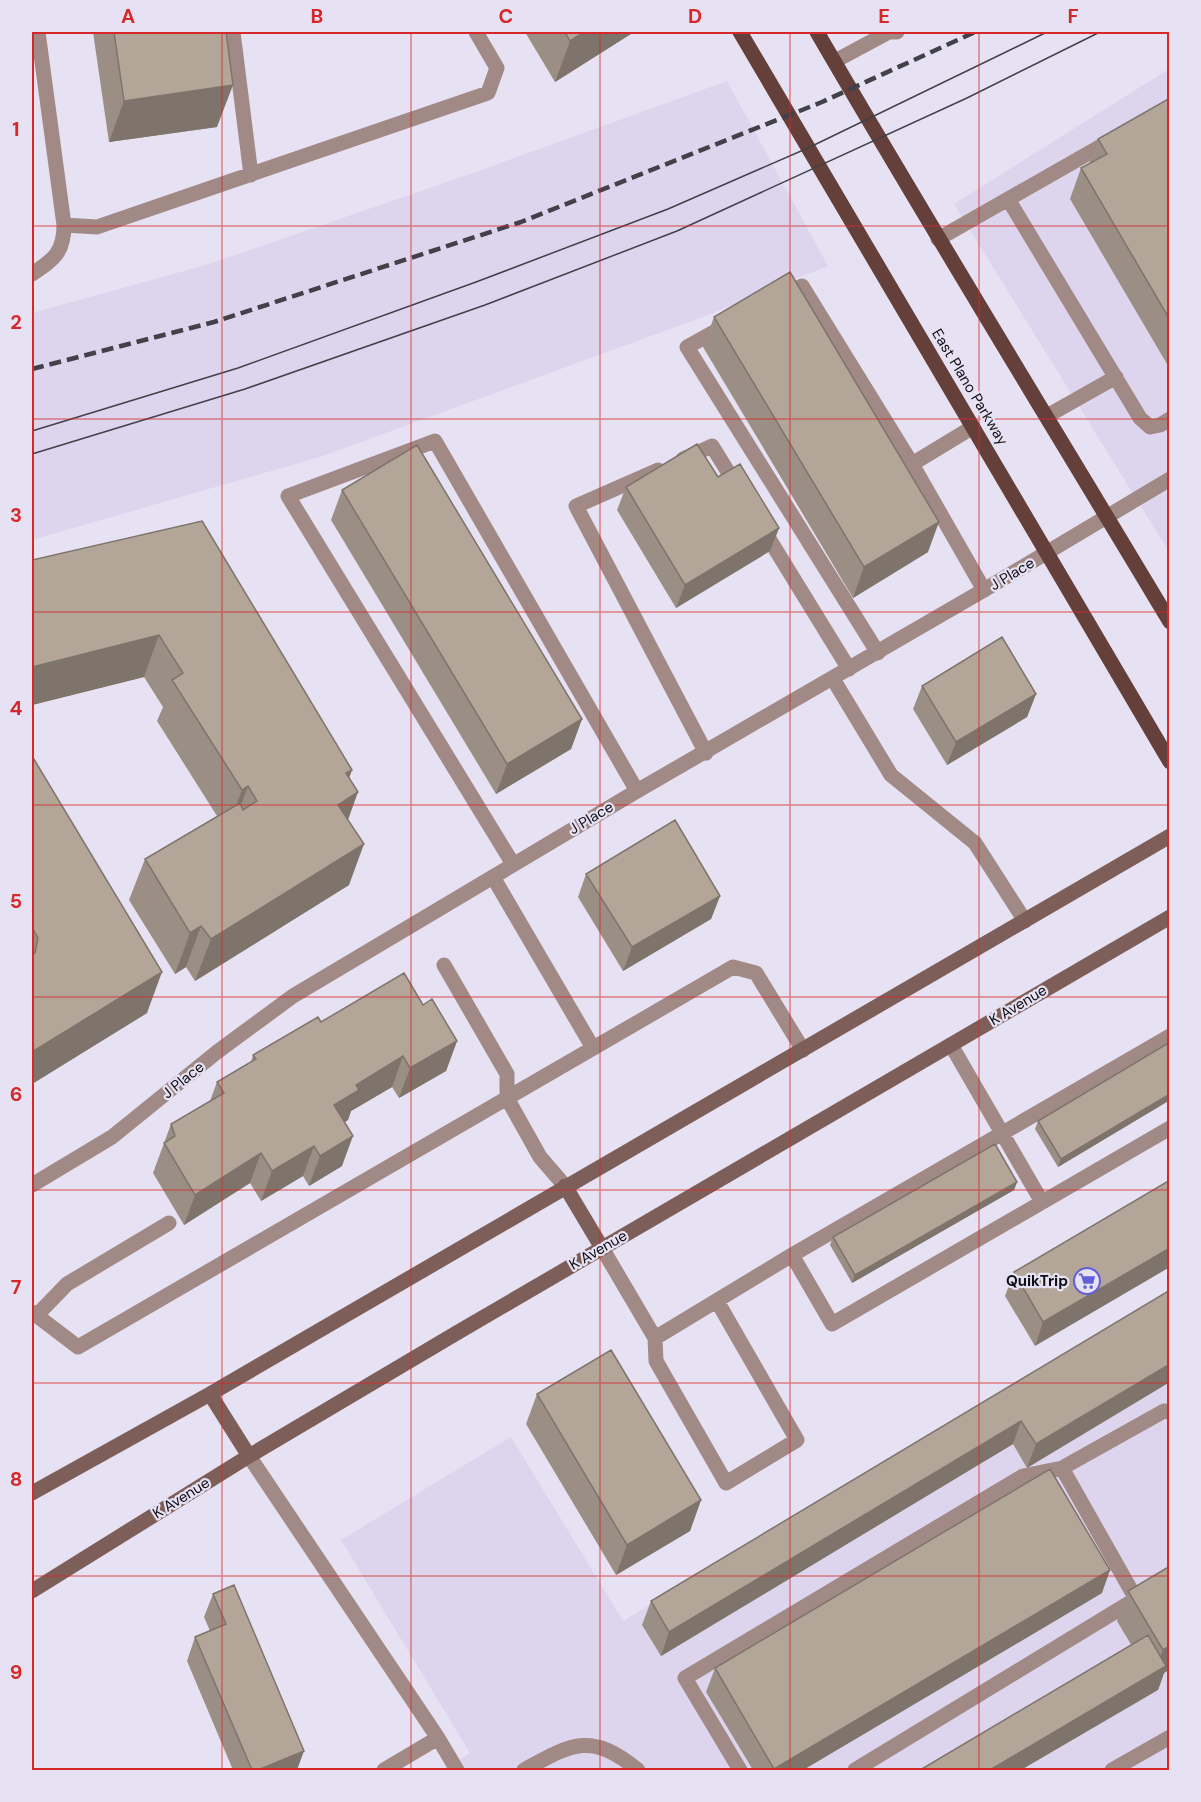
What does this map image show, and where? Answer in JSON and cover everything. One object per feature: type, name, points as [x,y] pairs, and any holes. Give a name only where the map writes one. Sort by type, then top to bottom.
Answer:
[{"type":"main road","name":"East Plano Parkway","points":[[740,32],[1170,762]]},
{"type":"main road","points":[[818,32],[938,238],[1170,622]]},
{"type":"main road","points":[[32,1493],[210,1394],[1170,836]]},
{"type":"main road","name":"K Avenue","points":[[32,1591],[249,1456],[1170,917]]},
{"type":"main road","points":[[565,1186],[602,1248]]},
{"type":"main road","points":[[210,1394],[249,1456]]},
{"type":"street","points":[[32,274],[51,261],[64,242],[64,225],[38,32]]},
{"type":"street","points":[[233,32],[250,175]]},
{"type":"street","points":[[64,225],[97,228],[488,93],[497,68],[476,32]]},
{"type":"street","points":[[835,61],[889,32],[897,32]]},
{"type":"street","points":[[938,238],[1119,136]]},
{"type":"street","points":[[1008,199],[1140,418],[1150,427],[1170,419]]},
{"type":"street","points":[[770,303],[802,286],[912,464],[984,590]]},
{"type":"street","points":[[739,319],[687,346],[878,652]]},
{"type":"street","points":[[1047,416],[1116,377]]},
{"type":"street","points":[[912,464],[973,427]]},
{"type":"street","points":[[513,864],[288,496],[435,441],[637,791]]},
{"type":"street","points":[[706,753],[576,506],[712,446],[743,497]]},
{"type":"street","name":"J Place","points":[[32,1185],[112,1137],[217,1052],[293,996],[513,864],[833,679],[1170,479]]},
{"type":"street","points":[[756,517],[849,669]]},
{"type":"street","points":[[833,679],[891,775],[975,843],[1025,921]]},
{"type":"street","points":[[493,877],[593,1048]]},
{"type":"street","points":[[444,965],[507,1074],[507,1098],[540,1157],[565,1186]]},
{"type":"street","points":[[169,1223],[67,1284],[34,1314],[78,1347],[733,967],[756,973],[803,1050]]},
{"type":"street","points":[[655,1338],[1170,1036]]},
{"type":"street","points":[[951,1046],[1042,1202]]},
{"type":"street","points":[[792,1256],[831,1324],[1170,1128]]},
{"type":"street","points":[[602,1248],[655,1338],[656,1361],[726,1483],[797,1440],[717,1301]]},
{"type":"street","points":[[740,1770],[685,1678],[1023,1476],[1062,1468],[1164,1411],[1170,1412]]},
{"type":"street","points":[[249,1456],[458,1770]]},
{"type":"street","points":[[855,1770],[1136,1599],[1062,1468]]},
{"type":"street","points":[[1112,1770],[1170,1737]]},
{"type":"street","points":[[384,1770],[438,1738]]},
{"type":"street","points":[[524,1770],[558,1751],[578,1745],[597,1745],[621,1756],[638,1770]]},
{"type":"shaded area","points":[[1169,69],[1169,552],[954,204]]},
{"type":"shaded area","points":[[727,81],[828,266],[703,317],[323,456],[32,540],[32,313],[209,264],[473,173]]},
{"type":"shaded area","points":[[1169,1291],[1169,1770],[441,1770],[470,1753],[341,1540],[511,1437],[623,1621]]},
{"type":"building","points":[[114,32],[226,32],[233,85],[124,101]]},
{"type":"building","points":[[565,32],[584,32],[570,41]]},
{"type":"building","points":[[1170,98],[1170,320],[1081,168],[1107,154],[1098,139]]},
{"type":"building","points":[[790,272],[939,522],[864,567],[714,317]]},
{"type":"building","points":[[697,444],[718,477],[740,464],[779,528],[685,585],[626,487]]},
{"type":"building","points":[[417,445],[582,719],[507,764],[342,490]]},
{"type":"building","points":[[202,521],[352,770],[346,773],[358,792],[338,805],[364,844],[211,939],[201,926],[190,933],[145,859],[240,803],[243,810],[257,801],[248,786],[242,790],[172,680],[183,673],[159,635],[32,667],[32,560]]},
{"type":"building","points":[[1002,637],[1036,694],[956,742],[922,686]]},
{"type":"building","points":[[32,756],[162,972],[32,1052],[32,954],[35,953],[38,938],[32,927]]},
{"type":"building","points":[[675,820],[720,896],[632,947],[586,874]]},
{"type":"building","points":[[404,973],[423,1005],[432,999],[457,1041],[410,1068],[403,1056],[356,1085],[359,1090],[334,1105],[353,1136],[320,1156],[314,1146],[272,1171],[261,1153],[195,1195],[164,1143],[175,1136],[171,1124],[224,1093],[217,1082],[256,1059],[253,1055],[318,1017],[321,1022]]},
{"type":"building","points":[[1170,1042],[1170,1094],[1061,1159],[1038,1121]]},
{"type":"building","points":[[995,1144],[1017,1182],[855,1275],[833,1237]]},
{"type":"building","name":"QuikTrip","points":[[1170,1180],[1170,1248],[1043,1322],[1014,1272]]},
{"type":"building","points":[[1170,1290],[1170,1364],[1036,1444],[1021,1421],[669,1632],[651,1601]]},
{"type":"building","points":[[611,1350],[701,1500],[627,1545],[537,1394]]},
{"type":"building","points":[[1050,1469],[1110,1570],[774,1769],[715,1668]]},
{"type":"building","points":[[1170,1566],[1170,1646],[1163,1650],[1128,1591]]},
{"type":"building","points":[[234,1585],[304,1751],[258,1770],[252,1770],[195,1637],[226,1624],[213,1594]]},
{"type":"building","points":[[1148,1635],[1166,1666],[990,1770],[920,1770]]},
{"type":"tram line","points":[[32,431],[238,368],[476,282],[668,209],[808,148],[1047,32]]},
{"type":"tram line","points":[[32,454],[245,389],[485,305],[677,231],[967,98],[1100,32]]},
{"type":"railway","points":[[32,369],[214,322],[521,222],[822,102],[975,32]]},
{"type":"place","name":"QuikTrip","points":[[1087,1281]]}]
